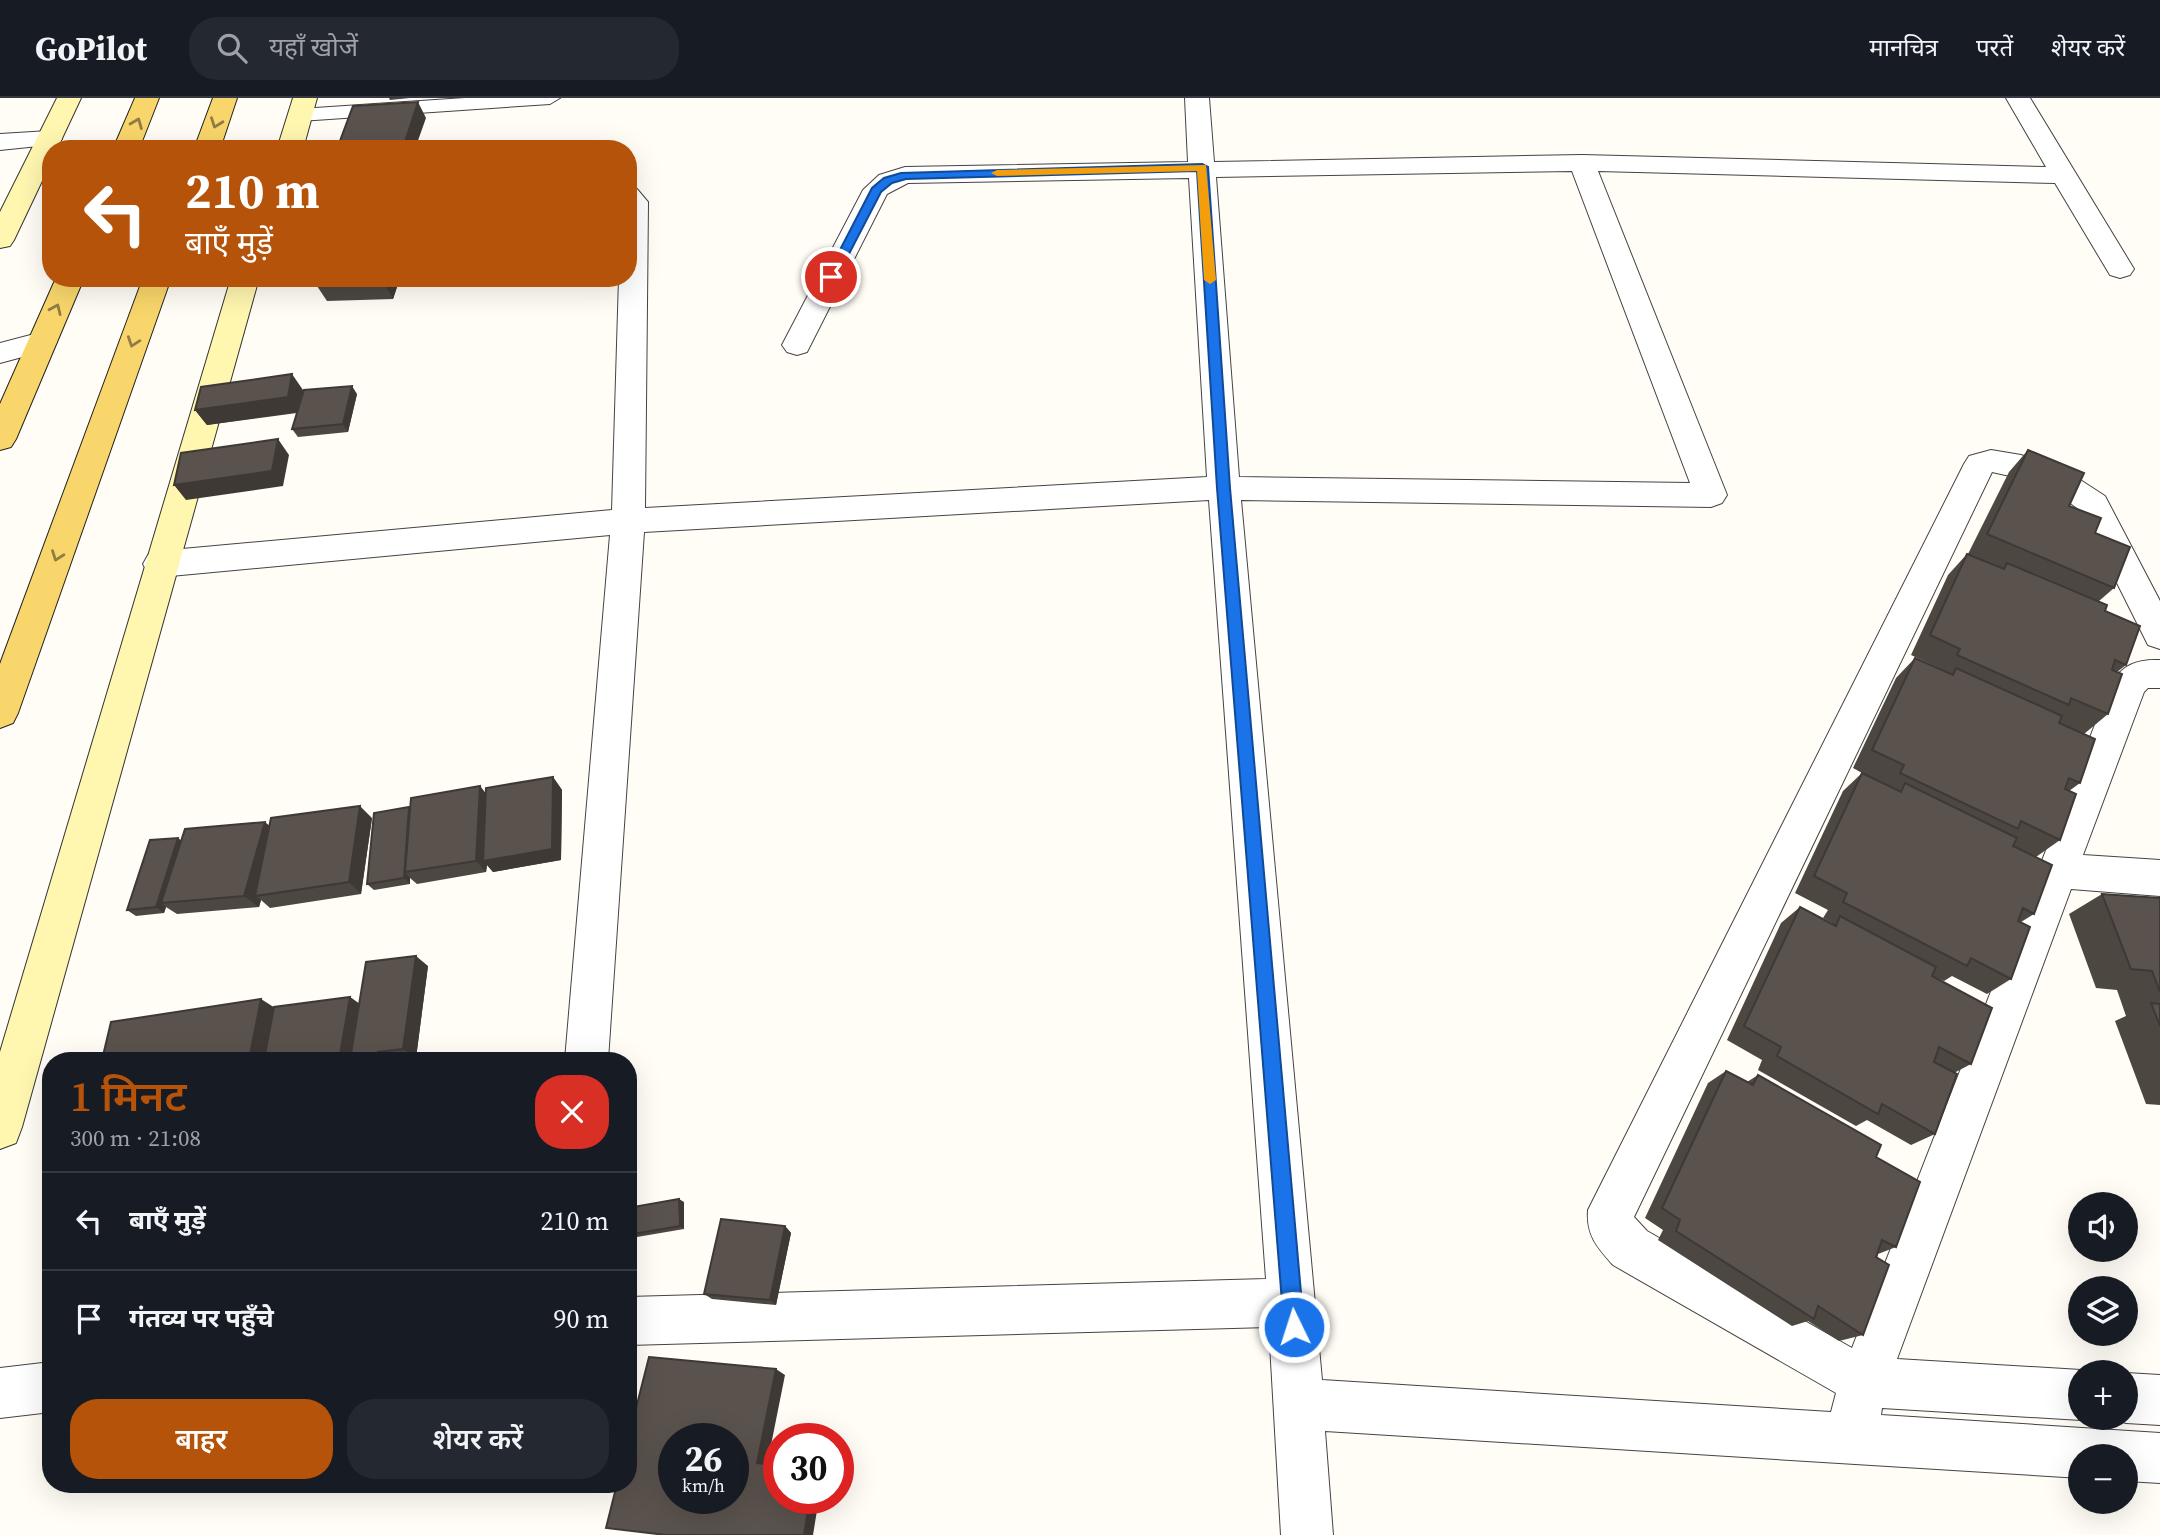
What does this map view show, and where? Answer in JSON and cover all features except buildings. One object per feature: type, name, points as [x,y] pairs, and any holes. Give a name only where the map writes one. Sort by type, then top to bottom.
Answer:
[{"type":"main road","points":[[130,140],[147,98]]},
{"type":"main road","points":[[210,140],[225,98]]},
{"type":"main road","points":[[0,439],[66,287]]},
{"type":"main road","points":[[0,713],[154,287]]},
{"type":"street","points":[[0,142],[49,139],[69,98]]},
{"type":"street","points":[[1197,98],[1224,488],[1300,1404],[1307,1535]]},
{"type":"street","points":[[2018,98],[2120,269]]},
{"type":"street","points":[[293,140],[302,107]]},
{"type":"street","points":[[0,240],[42,153]]},
{"type":"street","points":[[160,564],[628,521],[1224,488],[1711,495],[1582,163]]},
{"type":"street","points":[[797,345],[876,190],[888,180],[905,175],[1202,167],[1582,163],[2064,175]]},
{"type":"street","points":[[0,1127],[160,564],[242,287]]},
{"type":"street","points":[[588,1052],[628,521],[633,287]]},
{"type":"street","points":[[0,353],[42,342]]},
{"type":"street","points":[[2068,1394],[1864,1382],[1630,1248],[1610,1226],[1611,1210],[1980,464],[1987,460],[2004,462],[2082,491],[2094,504],[2160,635]]},
{"type":"street","points":[[1854,1439],[1856,1411],[1864,1382],[2128,686],[2133,677],[2145,673],[2160,674]]},
{"type":"street","points":[[2059,871],[2160,878]]},
{"type":"street","points":[[637,1321],[1292,1301]]},
{"type":"street","points":[[0,1393],[42,1388]]},
{"type":"street","points":[[2138,1399],[2160,1400]]},
{"type":"street","points":[[1300,1404],[2160,1458]]},
{"type":"lane","points":[[302,107],[550,98]]},
{"type":"slow traffic","points":[[997,173],[1202,167],[1210,280]]},
{"type":"route","points":[[831,277],[876,190],[888,180],[905,175],[1202,167],[1224,488],[1294,1327]]}]
